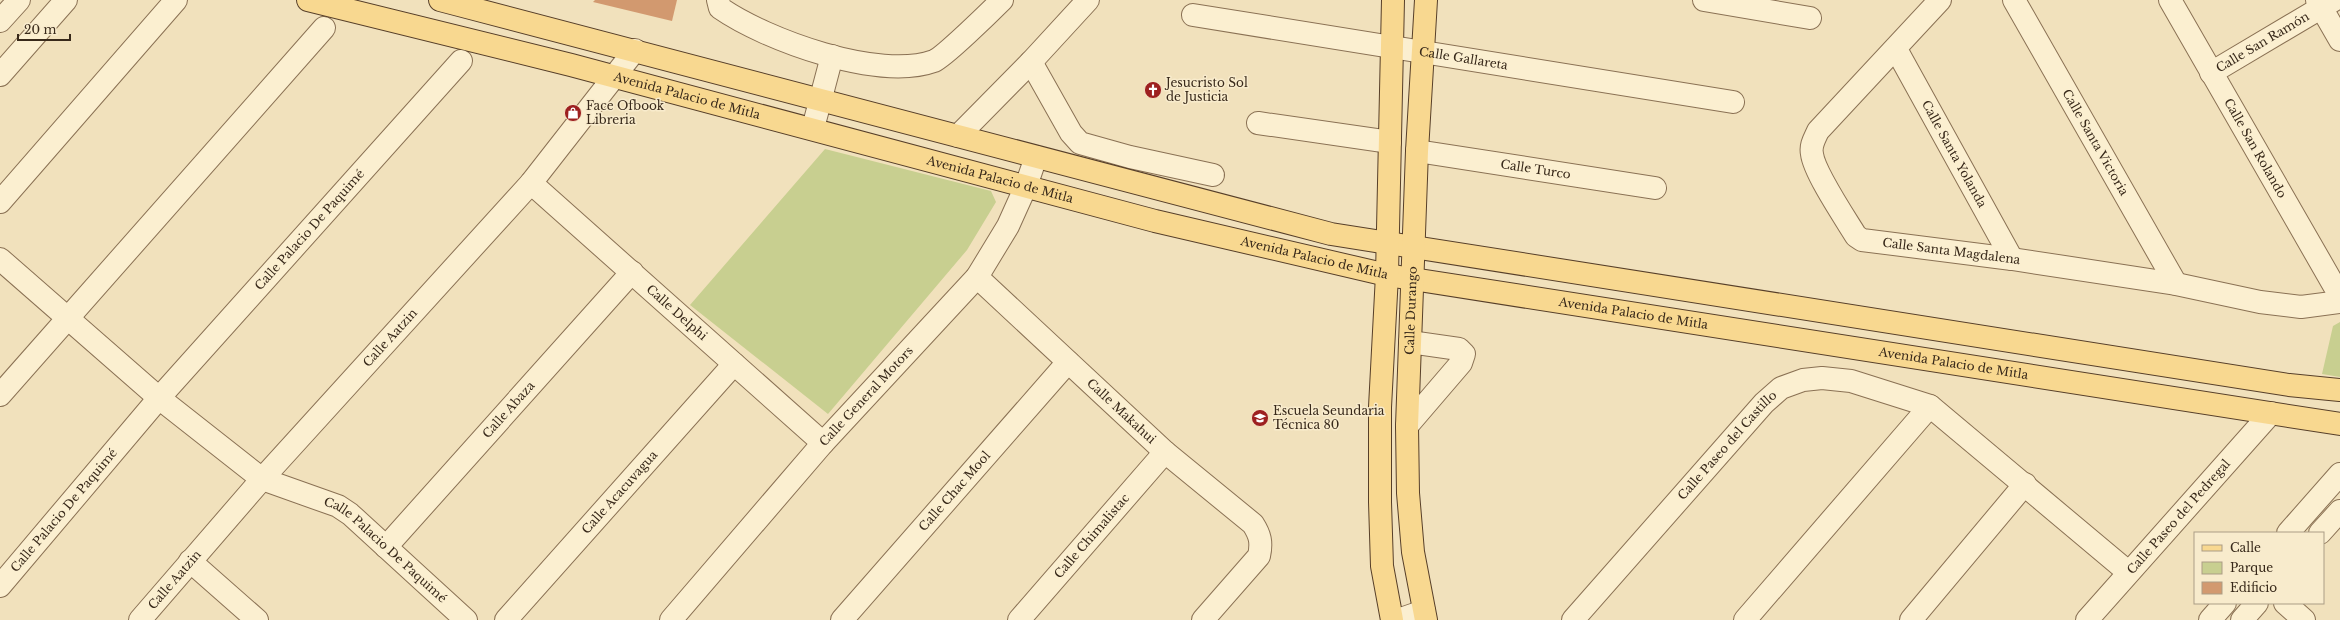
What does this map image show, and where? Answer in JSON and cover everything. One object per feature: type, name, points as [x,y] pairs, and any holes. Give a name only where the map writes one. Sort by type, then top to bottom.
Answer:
[{"type":"main road","name":"Avenida Palacio de Mitla","points":[[308,0],[813,128],[1162,223],[1387,275],[1414,278],[2340,424]]},
{"type":"main road","points":[[440,0],[635,50],[1287,223],[1386,244],[1414,246],[2289,385],[2340,390]]},
{"type":"main road","points":[[1392,0],[1390,142],[1386,244],[1387,275],[1380,407],[1382,566],[1392,620]]},
{"type":"main road","name":"Calle Durango","points":[[1425,615],[1412,545],[1408,493],[1407,426],[1414,278],[1417,151],[1426,0]]},
{"type":"street","points":[[0,21],[19,0]]},
{"type":"street","points":[[0,75],[66,0]]},
{"type":"street","points":[[0,202],[176,0]]},
{"type":"street","points":[[718,0],[720,8],[735,19],[787,42],[832,56],[858,62],[902,66],[917,65],[936,60],[1002,0]]},
{"type":"street","points":[[958,136],[1031,62],[1088,0]]},
{"type":"street","points":[[1704,0],[1810,18]]},
{"type":"street","name":"Calle Santa Magdalena","points":[[1940,0],[1896,50],[1818,131],[1812,147],[1814,163],[1856,236],[1862,240],[2012,259],[2176,284],[2260,302],[2301,307],[2340,302]]},
{"type":"street","name":"Calle Santa Victoria","points":[[2014,0],[2176,284]]},
{"type":"street","name":"Calle San Rolando","points":[[2170,0],[2340,296]]},
{"type":"street","points":[[2324,2],[2340,40]]},
{"type":"street","name":"Calle San Ramón","points":[[2211,73],[2324,2]]},
{"type":"street","name":"Calle Gallareta","points":[[1193,15],[1424,51],[1733,102]]},
{"type":"street","points":[[0,395],[69,319],[324,28]]},
{"type":"street","name":"Calle Aatzin","points":[[140,620],[262,479],[531,183],[635,50]]},
{"type":"street","name":"Calle Santa Yolanda","points":[[1896,50],[2012,259]]},
{"type":"street","points":[[813,128],[832,56]]},
{"type":"street","name":"Calle Palacio De Paquimé","points":[[0,586],[159,398],[461,61]]},
{"type":"street","points":[[1031,62],[1071,133],[1080,143],[1130,157],[1213,175]]},
{"type":"street","points":[[1258,123],[1390,142]]},
{"type":"street","name":"Calle Turco","points":[[1417,151],[1655,188]]},
{"type":"street","name":"Calle General Motors","points":[[671,620],[823,443],[977,277],[1008,226],[1026,186],[1036,157]]},
{"type":"street","points":[[1123,180],[1130,157]]},
{"type":"street","name":"Calle Delphi","points":[[531,183],[823,443]]},
{"type":"street","name":"Calle Palacio De Paquimé","points":[[0,259],[159,398],[262,479],[338,506],[350,514],[466,620]]},
{"type":"street","name":"Calle Abaza","points":[[386,547],[632,272]]},
{"type":"street","name":"Calle Makahui","points":[[977,277],[1165,452],[1253,524],[1260,534],[1262,545],[1259,556],[1203,620]]},
{"type":"street","points":[[1407,426],[1461,363],[1464,354],[1458,349],[1410,342]]},
{"type":"street","name":"Calle Chac Mool","points":[[842,620],[1068,362]]},
{"type":"street","name":"Calle Acacuvagua","points":[[506,620],[734,364]]},
{"type":"street","name":"Calle Paseo del Castillo","points":[[1573,620],[1764,403],[1781,388],[1803,380],[1822,378],[1852,381],[1930,406],[2025,484],[2128,572]]},
{"type":"street","points":[[1745,620],[1930,406]]},
{"type":"street","name":"Calle Paseo del Pedregal","points":[[2086,620],[2271,413]]},
{"type":"street","name":"Calle Chimalistac","points":[[1019,620],[1165,452]]},
{"type":"street","points":[[2289,532],[2340,474]]},
{"type":"street","points":[[1911,620],[2025,484]]},
{"type":"street","points":[[2321,532],[2340,511]]},
{"type":"street","points":[[190,561],[257,620]]},
{"type":"street","points":[[2210,620],[2224,604]]},
{"type":"street","points":[[2242,620],[2256,604]]},
{"type":"street","points":[[2286,604],[2304,620]]},
{"type":"street","points":[[1398,620],[1425,615]]},
{"type":"green space","points":[[825,149],[991,191],[996,202],[967,250],[828,414],[690,305]]},
{"type":"green space","points":[[2340,322],[2340,377],[2322,374],[2333,326]]},
{"type":"building","points":[[595,0],[677,0],[672,21],[593,2]]},
{"type":"place","name":"Jesucristo Sol de Justicia","points":[[1153,90]]},
{"type":"place","name":"Face Ofbook Libreria","points":[[573,113]]},
{"type":"place","name":"Escuela Seundaria Técnica 80","points":[[1260,418]]}]
